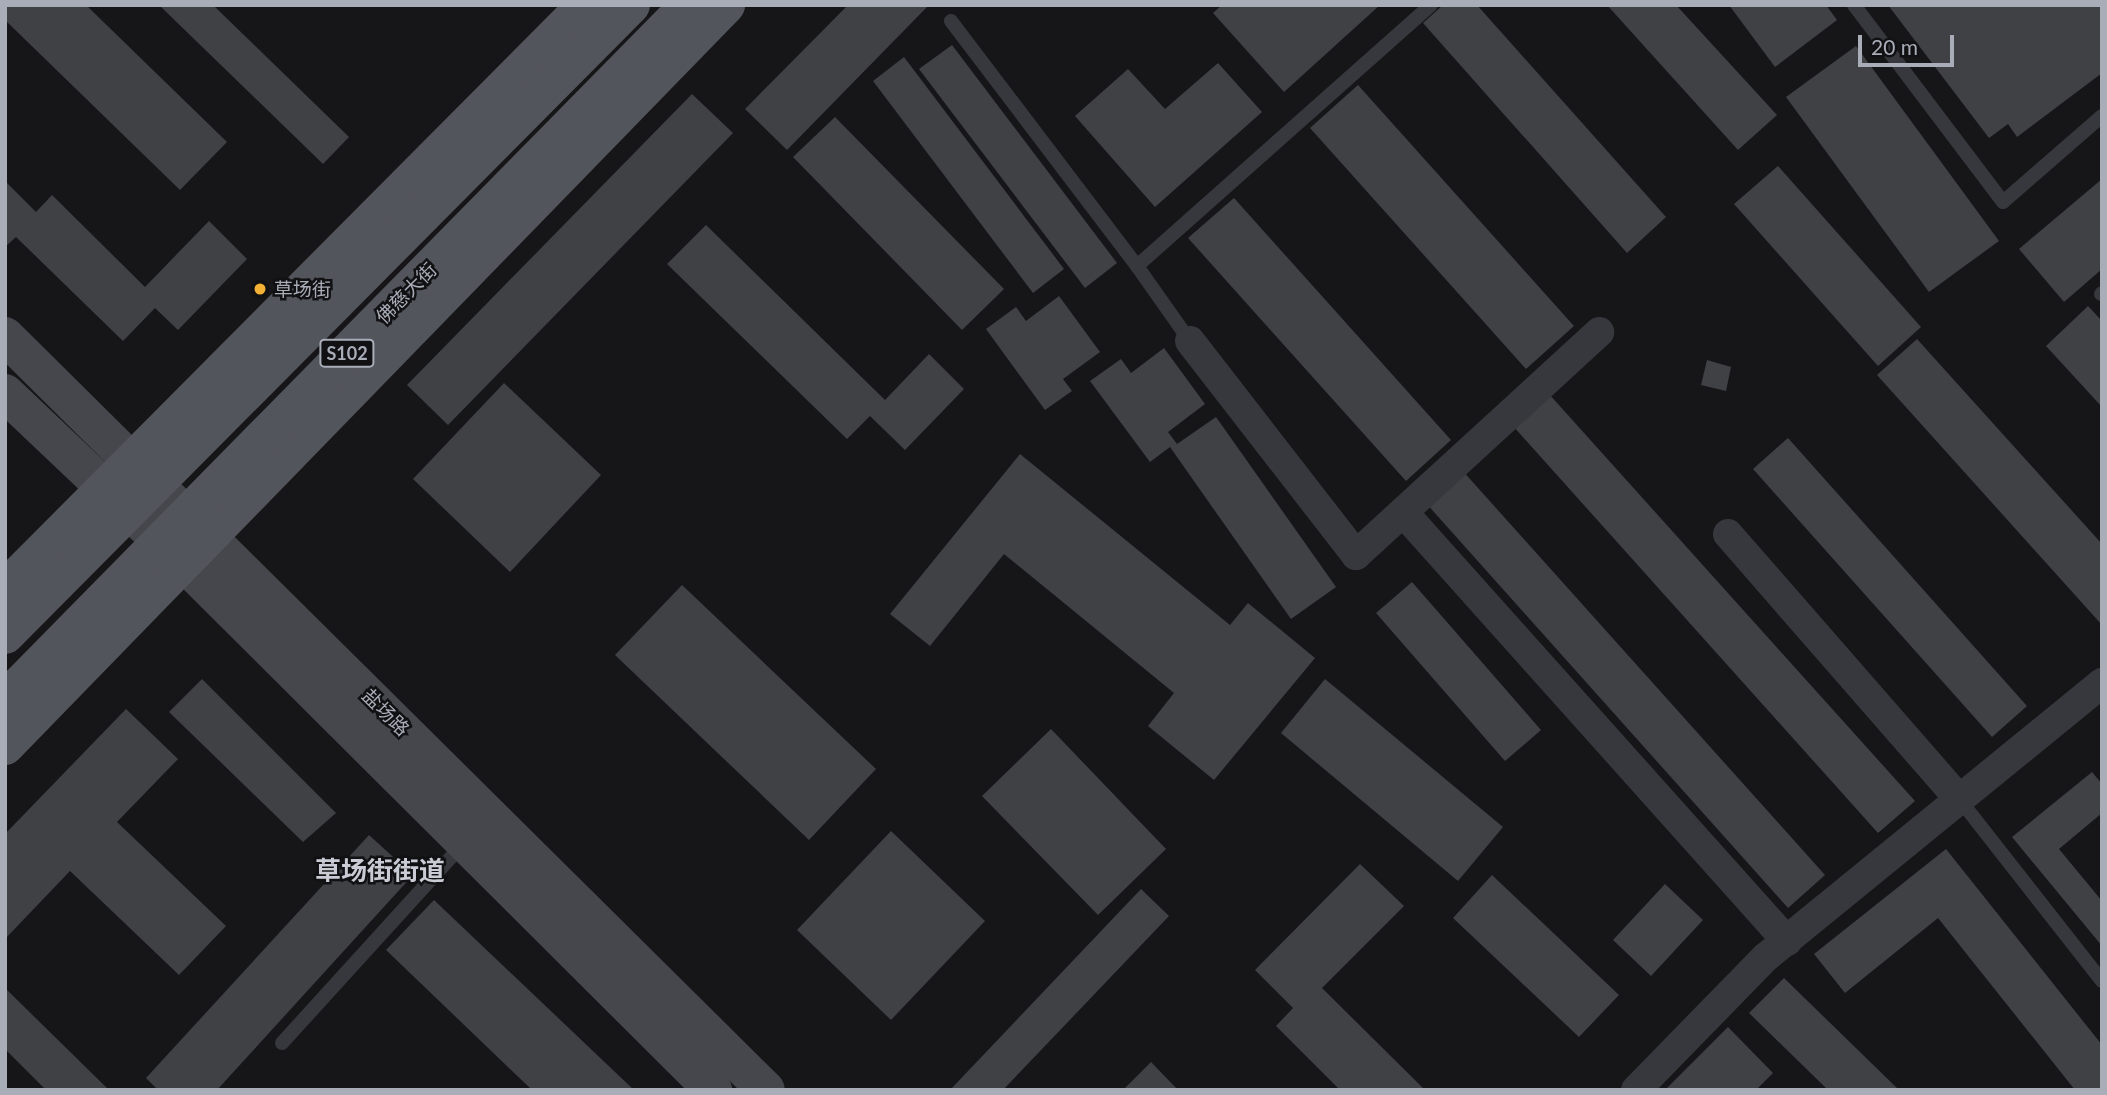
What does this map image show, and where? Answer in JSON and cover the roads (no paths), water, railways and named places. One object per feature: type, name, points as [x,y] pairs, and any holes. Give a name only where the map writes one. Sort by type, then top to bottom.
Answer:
[{"type":"main road","points":[[5,589],[586,5]]},
{"type":"main road","name":"S102","points":[[5,635],[631,5]]},
{"type":"main road","name":"佛慈大街","points":[[5,700],[689,5]]},
{"type":"main road","points":[[5,746],[726,5]]},
{"type":"main road","name":"盐场路","points":[[5,336],[132,461],[197,550],[466,841],[703,1086]]},
{"type":"main road","name":"盐场路","points":[[5,393],[105,489],[197,550],[766,1090]]},
{"type":"street","points":[[1190,341],[1356,555],[1599,332]]},
{"type":"street","points":[[1404,512],[1787,940]]},
{"type":"street","points":[[1728,534],[1960,800]]},
{"type":"street","points":[[1636,1090],[1766,957],[2102,683]]},
{"type":"lane","points":[[1137,266],[1431,5]]},
{"type":"lane","points":[[1854,5],[2003,202],[2102,116]]},
{"type":"lane","points":[[951,20],[1137,266],[1190,341]]},
{"type":"lane","points":[[1960,800],[2102,981]]},
{"type":"lane","points":[[282,1043],[466,841]]},
{"type":"place","name":"草场街","points":[[260,289]]},
{"type":"district","name":"草场街街道","points":[[380,871]]}]
